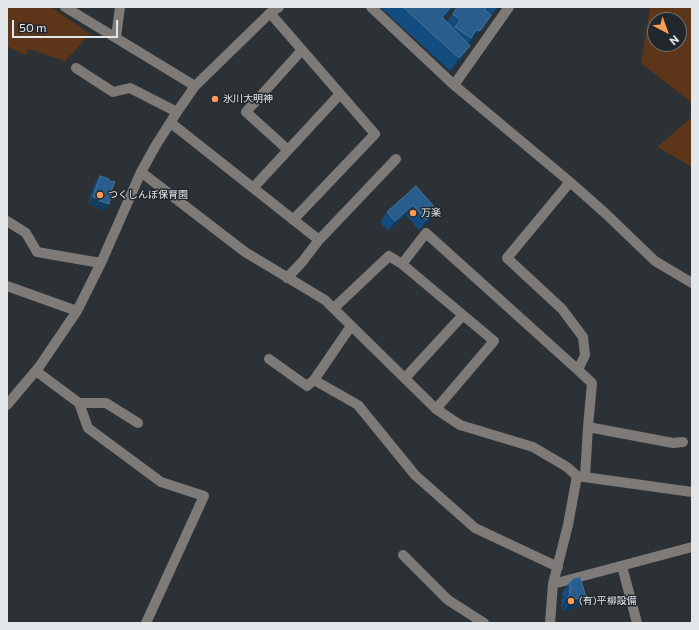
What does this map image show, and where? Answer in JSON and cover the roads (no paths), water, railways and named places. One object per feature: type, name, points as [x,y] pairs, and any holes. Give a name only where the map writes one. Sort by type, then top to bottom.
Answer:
[{"type":"street","points":[[65,7],[195,86]]},
{"type":"street","points":[[116,37],[120,7]]},
{"type":"street","points":[[7,405],[36,371],[77,311],[101,263],[141,172],[177,112],[195,86],[270,13],[279,7]]},
{"type":"street","points":[[371,7],[454,85],[605,213],[655,262],[692,282]]},
{"type":"street","points":[[454,85],[509,7]]},
{"type":"street","points":[[270,13],[375,134],[293,220]]},
{"type":"street","points":[[288,150],[246,112],[302,50]]},
{"type":"street","points":[[76,68],[113,92],[130,88],[177,112]]},
{"type":"street","points":[[253,188],[340,94]]},
{"type":"street","points":[[171,123],[319,240]]},
{"type":"street","points":[[286,278],[302,262],[319,240],[396,159]]},
{"type":"street","points":[[141,172],[245,252],[286,278],[325,300],[436,409],[460,425],[533,447],[567,466],[581,476],[692,492]]},
{"type":"street","points":[[570,182],[507,258],[562,309],[583,337],[585,355],[578,370]]},
{"type":"street","points":[[7,221],[26,233],[37,252],[101,263]]},
{"type":"street","points":[[402,264],[426,233],[592,383],[581,476],[553,584],[550,623]]},
{"type":"street","points":[[334,308],[389,256],[402,264],[494,342],[436,409]]},
{"type":"street","points":[[7,286],[77,311]]},
{"type":"street","points":[[405,378],[462,315]]},
{"type":"street","points":[[268,359],[307,386],[314,380],[351,326]]},
{"type":"street","points":[[36,371],[79,403],[88,428],[161,482],[204,496],[146,623]]},
{"type":"street","points":[[314,380],[358,405],[415,475],[475,528],[558,567]]},
{"type":"street","points":[[79,403],[106,403],[138,423]]},
{"type":"street","points":[[588,427],[673,443],[683,442]]},
{"type":"street","points":[[553,584],[692,547]]},
{"type":"street","points":[[403,555],[448,600],[484,623]]},
{"type":"street","points":[[622,566],[637,623]]},
{"type":"place","name":"氷川大明神","points":[[215,99]]},
{"type":"place","name":"つくしんぼ保育園","points":[[100,195]]},
{"type":"place","name":"万楽","points":[[413,213]]},
{"type":"place","name":"(有)平柳設備","points":[[571,601]]}]
